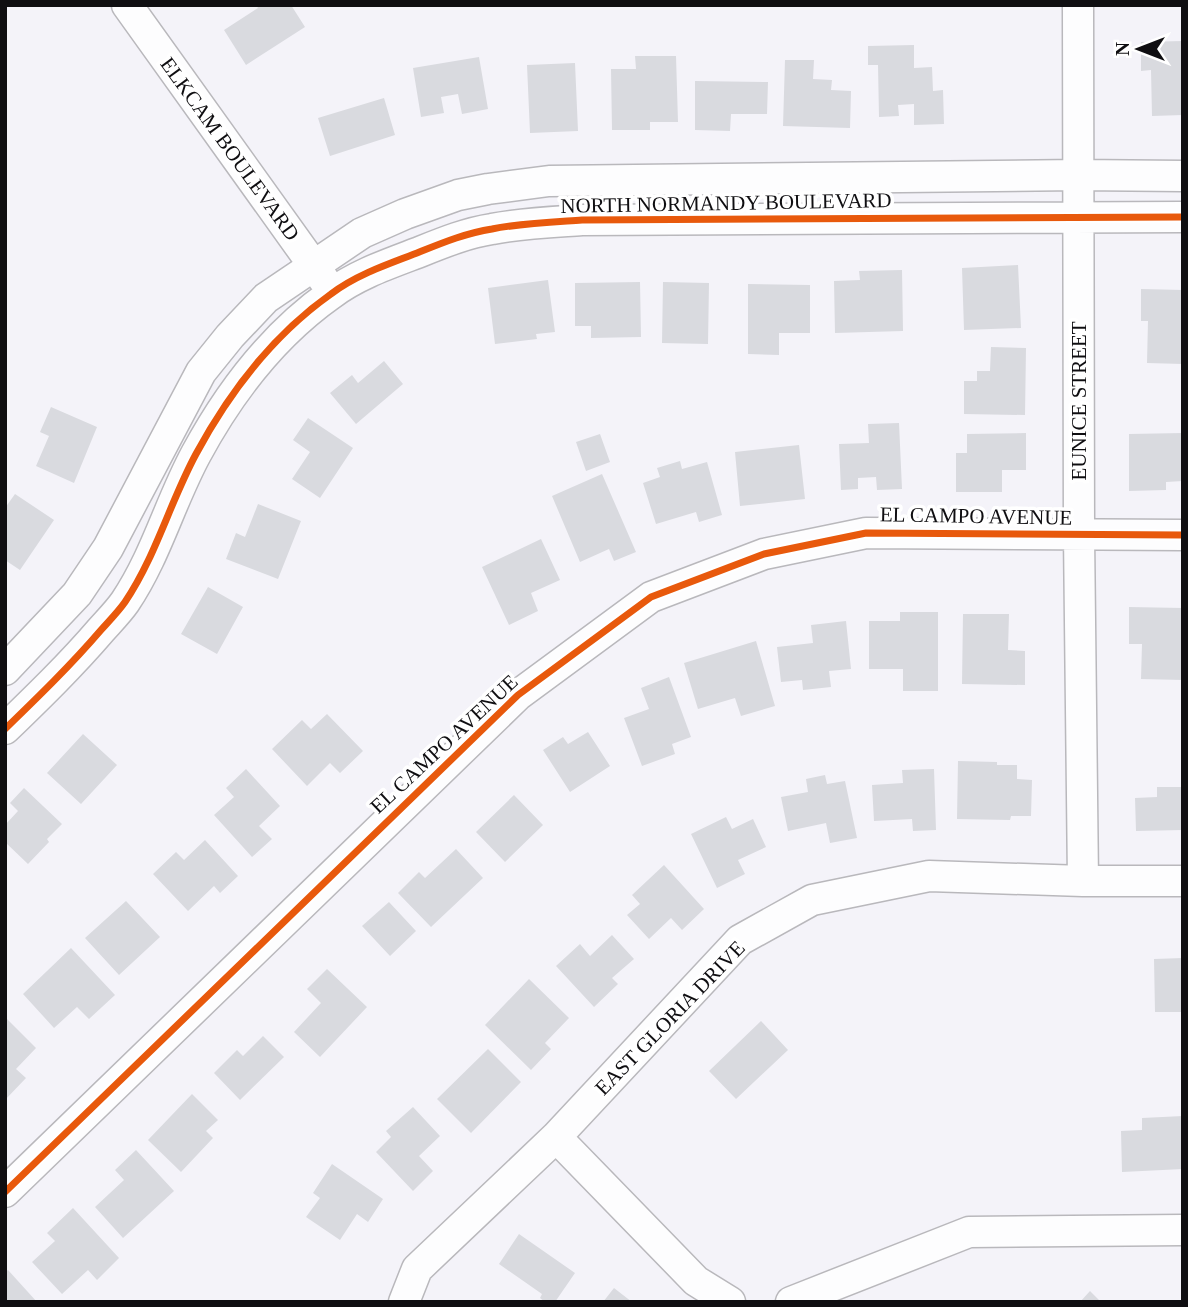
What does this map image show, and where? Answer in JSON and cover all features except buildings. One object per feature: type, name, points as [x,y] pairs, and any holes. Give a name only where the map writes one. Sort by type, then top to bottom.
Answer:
[{"type":"street","name":"ELKCAM BOULEVARD","points":[[127,5],[333,292]]},
{"type":"street","name":"EUNICE STREET","points":[[1078,5],[1083,881]]},
{"type":"street","name":"NORTH NORMANDY BOULEVARD","points":[[5,670],[77,594],[108,548],[201,372],[230,336],[266,298],[362,233],[426,206],[458,195],[540,182],[1183,176]]},
{"type":"street","name":"NORTH NORMANDY BOULEVARD","points":[[5,729],[84,650],[124,603],[150,558],[195,454],[250,370],[284,332],[333,292],[379,267],[458,237],[523,224],[596,220],[1183,216]]},
{"type":"street","name":"EL CAMPO AVENUE","points":[[5,1192],[518,695],[651,597],[764,554],[866,533],[1183,535]]},
{"type":"street","name":"EAST GLORIA DRIVE","points":[[404,1302],[417,1269],[556,1137],[740,940],[812,900],[929,876],[1183,881]]},
{"type":"street","points":[[556,1137],[696,1281],[730,1302]]},
{"type":"street","points":[[791,1302],[969,1232],[1183,1230]]},
{"type":"cycle path","points":[[5,729],[66,668],[125,602],[146,566],[196,454],[238,386],[290,327],[341,287],[372,270],[473,233],[548,222],[1183,217]]},
{"type":"cycle path","points":[[5,1192],[518,695],[651,597],[764,554],[866,533],[1183,535]]}]
